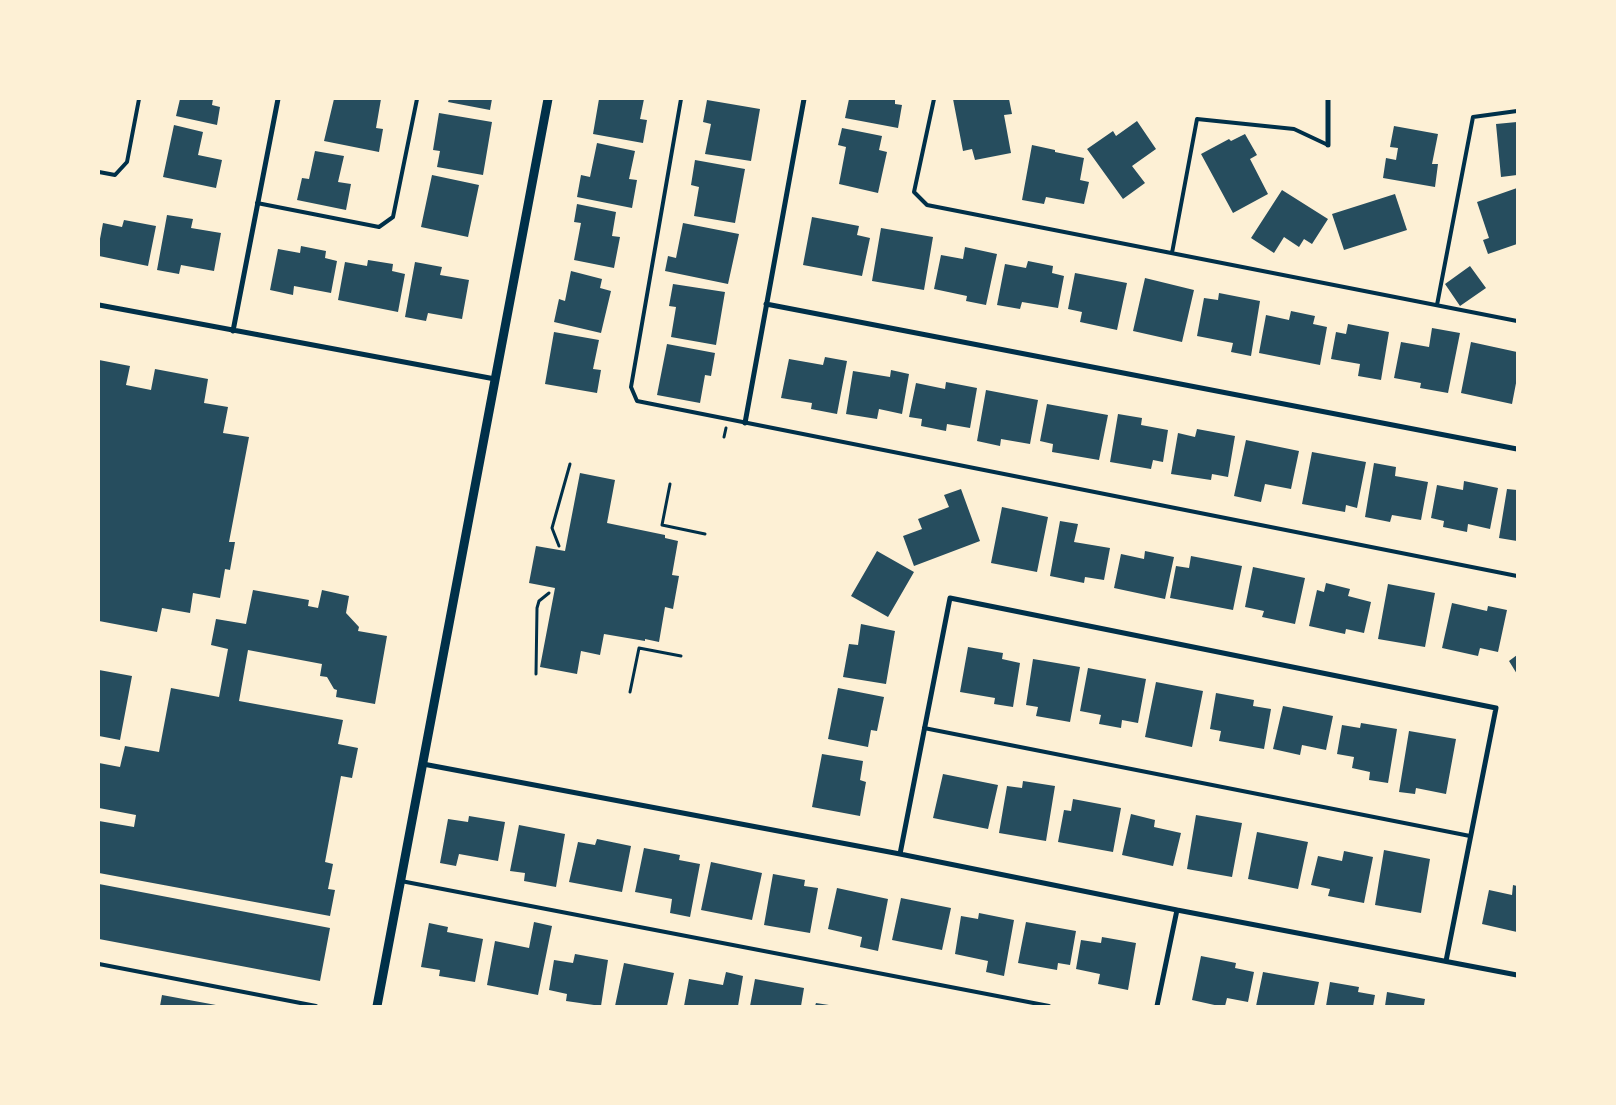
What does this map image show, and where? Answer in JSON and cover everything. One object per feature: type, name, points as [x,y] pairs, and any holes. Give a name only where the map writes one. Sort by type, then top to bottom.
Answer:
[{"type":"street","points":[[233,331],[278,99]]},
{"type":"street","points":[[377,1006],[548,99]]},
{"type":"street","points":[[745,424],[804,99]]},
{"type":"street","points":[[1328,99],[1328,145]]},
{"type":"street","points":[[766,304],[1517,449]]},
{"type":"street","points":[[99,305],[496,379]]},
{"type":"street","points":[[900,854],[950,598],[1496,708],[1446,961]]},
{"type":"street","points":[[423,764],[900,854],[1177,910],[1517,975]]},
{"type":"street","points":[[1157,1006],[1177,910]]},
{"type":"lane","points":[[99,172],[115,175],[127,162],[139,99]]},
{"type":"lane","points":[[258,203],[379,227],[393,217],[417,99]]},
{"type":"lane","points":[[681,99],[631,387],[638,401],[745,424],[1517,576]]},
{"type":"lane","points":[[934,99],[914,192],[927,205],[1517,321]]},
{"type":"lane","points":[[1437,305],[1473,117],[1517,112]]},
{"type":"lane","points":[[1172,253],[1197,119],[1294,129],[1328,145]]},
{"type":"lane","points":[[924,728],[1470,836]]},
{"type":"lane","points":[[401,881],[1049,1006]]},
{"type":"lane","points":[[99,964],[316,1006]]},
{"type":"path","points":[[558,546],[552,528],[570,464]]},
{"type":"path","points":[[670,484],[662,525],[705,534]]},
{"type":"path","points":[[536,674],[537,608],[539,601],[549,593]]},
{"type":"path","points":[[630,692],[639,648],[681,656]]},
{"type":"building","points":[[180,99],[213,99],[212,105],[220,107],[217,125],[176,116]]},
{"type":"building","points":[[334,99],[381,99],[376,128],[383,129],[379,152],[324,141]]},
{"type":"building","points":[[449,99],[492,99],[490,110],[448,102]]},
{"type":"building","points":[[599,99],[644,99],[640,119],[647,120],[643,143],[593,134]]},
{"type":"building","points":[[849,99],[895,99],[895,104],[902,105],[898,128],[845,118]]},
{"type":"building","points":[[953,99],[1009,99],[1012,114],[1004,115],[1011,153],[975,160],[972,149],[963,151]]},
{"type":"building","points":[[707,100],[760,109],[751,161],[705,154],[711,124],[703,122]]},
{"type":"building","points":[[439,113],[492,122],[483,175],[437,167],[440,151],[433,150]]},
{"type":"building","points":[[1137,121],[1156,149],[1132,166],[1145,183],[1123,199],[1087,149],[1113,131],[1116,136]]},
{"type":"building","points":[[1517,122],[1517,175],[1501,177],[1496,124]]},
{"type":"building","points":[[174,125],[203,132],[198,155],[222,160],[216,188],[163,177]]},
{"type":"building","points":[[1394,126],[1438,134],[1432,164],[1438,164],[1435,187],[1383,178],[1386,158],[1396,160],[1398,148],[1390,147]]},
{"type":"building","points":[[842,128],[882,136],[879,150],[887,152],[878,193],[839,184],[846,147],[838,145]]},
{"type":"building","points":[[1245,134],[1257,155],[1250,159],[1268,194],[1233,213],[1201,154],[1229,139],[1231,141]]},
{"type":"building","points":[[597,143],[635,151],[629,179],[637,180],[632,208],[577,197],[581,175],[590,177]]},
{"type":"building","points":[[1032,145],[1084,158],[1080,180],[1089,182],[1084,204],[1046,197],[1044,204],[1022,200]]},
{"type":"building","points":[[315,151],[344,156],[338,182],[351,184],[346,210],[297,200],[302,178],[309,179]]},
{"type":"building","points":[[695,160],[745,169],[735,223],[694,216],[699,187],[691,185]]},
{"type":"building","points":[[432,175],[479,185],[468,237],[421,227]]},
{"type":"building","points":[[1517,188],[1517,244],[1488,254],[1483,240],[1489,238],[1477,202]]},
{"type":"building","points":[[1282,190],[1328,219],[1312,244],[1304,239],[1299,247],[1284,237],[1274,253],[1251,238]]},
{"type":"building","points":[[1395,194],[1407,230],[1344,250],[1332,214]]},
{"type":"building","points":[[577,204],[616,212],[612,236],[620,237],[614,268],[574,260],[581,223],[574,222]]},
{"type":"building","points":[[167,215],[193,219],[191,228],[221,233],[214,271],[181,265],[179,274],[157,270]]},
{"type":"building","points":[[812,217],[859,226],[857,235],[870,238],[862,276],[803,265]]},
{"type":"building","points":[[124,220],[156,226],[148,266],[99,256],[103,223],[122,227]]},
{"type":"building","points":[[683,223],[739,234],[728,284],[665,271],[668,256],[676,258]]},
{"type":"building","points":[[881,228],[933,237],[924,290],[872,281]]},
{"type":"building","points":[[301,246],[326,251],[325,258],[337,261],[331,293],[294,286],[293,295],[270,290],[278,249],[300,253]]},
{"type":"building","points":[[965,247],[997,254],[986,305],[966,301],[967,296],[934,289],[941,255],[963,259]]},
{"type":"building","points":[[368,260],[393,264],[392,271],[405,274],[398,312],[338,300],[345,262],[367,266]]},
{"type":"building","points":[[1028,261],[1053,266],[1052,273],[1064,276],[1058,308],[1022,302],[1020,309],[997,305],[1005,264],[1026,268]]},
{"type":"building","points":[[415,262],[442,267],[440,275],[469,280],[462,319],[428,313],[426,321],[405,317]]},
{"type":"building","points":[[1470,266],[1486,288],[1460,306],[1445,284]]},
{"type":"building","points":[[571,271],[602,279],[600,288],[611,291],[601,333],[554,322],[559,299],[565,301]]},
{"type":"building","points":[[1075,273],[1127,283],[1117,330],[1080,322],[1082,312],[1068,309]]},
{"type":"building","points":[[1145,278],[1194,290],[1182,342],[1133,331]]},
{"type":"building","points":[[673,284],[725,292],[716,345],[671,337],[676,307],[669,306]]},
{"type":"building","points":[[1219,293],[1260,301],[1251,356],[1231,352],[1233,343],[1197,336],[1204,298],[1218,300]]},
{"type":"building","points":[[1291,311],[1315,316],[1313,324],[1327,327],[1320,365],[1259,353],[1266,315],[1289,320]]},
{"type":"building","points":[[1348,324],[1389,332],[1381,380],[1358,376],[1360,364],[1331,359],[1336,332],[1346,334]]},
{"type":"building","points":[[1432,328],[1460,333],[1448,393],[1420,388],[1421,383],[1394,378],[1401,342],[1429,347]]},
{"type":"building","points":[[554,332],[599,340],[593,369],[601,370],[597,393],[545,384]]},
{"type":"building","points":[[1471,342],[1517,352],[1517,378],[1512,404],[1461,393]]},
{"type":"building","points":[[667,344],[715,353],[711,376],[705,375],[700,403],[657,395]]},
{"type":"building","points":[[825,357],[847,361],[837,414],[811,409],[812,403],[781,398],[789,359],[823,365]]},
{"type":"building","points":[[99,360],[130,366],[126,385],[151,390],[155,369],[208,379],[204,403],[228,407],[223,433],[249,437],[229,542],[235,542],[230,570],[225,569],[220,598],[193,593],[190,613],[162,608],[157,632],[99,621]]},
{"type":"building","points":[[891,370],[909,374],[902,414],[879,409],[877,419],[846,414],[853,371],[890,377]]},
{"type":"building","points":[[946,382],[977,388],[970,428],[947,424],[946,431],[921,426],[922,419],[909,417],[916,383],[945,389]]},
{"type":"building","points":[[986,390],[1038,400],[1030,444],[1001,439],[1000,446],[977,441]]},
{"type":"building","points":[[1047,404],[1108,415],[1099,460],[1052,452],[1053,444],[1040,441]]},
{"type":"building","points":[[1118,414],[1142,418],[1141,425],[1168,430],[1163,462],[1153,460],[1151,469],[1110,462]]},
{"type":"building","points":[[1197,429],[1235,436],[1228,477],[1212,474],[1211,480],[1171,474],[1178,433],[1195,437]]},
{"type":"building","points":[[1246,440],[1299,451],[1291,489],[1265,484],[1261,502],[1234,496]]},
{"type":"building","points":[[1312,452],[1366,462],[1357,508],[1346,505],[1345,512],[1302,504]]},
{"type":"building","points":[[1374,463],[1396,467],[1395,476],[1428,482],[1421,520],[1392,515],[1390,522],[1365,517]]},
{"type":"building","points":[[580,473],[615,480],[607,523],[665,535],[665,538],[678,541],[672,575],[679,576],[673,609],[665,607],[659,642],[604,634],[600,655],[581,651],[577,674],[540,667],[555,588],[529,583],[536,546],[565,551]]},
{"type":"building","points":[[1464,481],[1498,488],[1490,529],[1468,524],[1467,532],[1443,527],[1444,521],[1431,518],[1437,485],[1463,490]]},
{"type":"building","points":[[961,489],[980,541],[914,566],[903,536],[922,529],[918,519],[949,507],[944,495]]},
{"type":"building","points":[[1507,489],[1517,490],[1517,541],[1499,538]]},
{"type":"building","points":[[1002,507],[1048,517],[1037,572],[991,563]]},
{"type":"building","points":[[1060,521],[1078,524],[1074,542],[1110,548],[1104,580],[1085,577],[1084,583],[1050,576]]},
{"type":"building","points":[[877,551],[914,572],[888,617],[851,596]]},
{"type":"building","points":[[1145,551],[1174,557],[1165,599],[1114,588],[1121,554],[1144,559]]},
{"type":"building","points":[[1191,556],[1242,566],[1233,610],[1170,598],[1176,566],[1189,568]]},
{"type":"building","points":[[1253,567],[1305,578],[1295,624],[1262,617],[1264,611],[1245,607]]},
{"type":"building","points":[[1326,583],[1350,589],[1348,596],[1371,602],[1364,633],[1346,629],[1345,634],[1309,626],[1317,590],[1324,592]]},
{"type":"building","points":[[1388,584],[1435,593],[1425,647],[1378,639]]},
{"type":"building","points":[[253,590],[309,600],[308,606],[318,608],[322,590],[349,596],[346,613],[359,627],[358,631],[387,636],[375,704],[336,697],[337,690],[334,689],[327,677],[320,676],[322,664],[248,650],[239,701],[343,720],[338,744],[358,748],[352,778],[341,776],[325,862],[333,864],[328,889],[335,890],[330,916],[99,873],[99,821],[134,827],[136,815],[99,808],[99,763],[120,767],[125,746],[159,752],[171,688],[219,697],[228,649],[211,645],[216,619],[246,624]]},
{"type":"building","points":[[1452,603],[1487,611],[1488,606],[1507,610],[1498,652],[1480,648],[1478,656],[1442,648]]},
{"type":"building","points":[[861,624],[895,631],[886,684],[843,677],[849,644],[858,645]]},
{"type":"building","points":[[968,647],[1003,653],[1002,659],[1020,663],[1013,707],[994,704],[995,698],[960,692]]},
{"type":"building","points":[[1517,655],[1517,674],[1509,661]]},
{"type":"building","points":[[1033,659],[1080,667],[1070,722],[1036,716],[1038,707],[1026,705]]},
{"type":"building","points":[[1088,668],[1146,679],[1138,723],[1122,720],[1121,728],[1099,724],[1101,715],[1080,711]]},
{"type":"building","points":[[99,670],[132,676],[120,740],[99,736]]},
{"type":"building","points":[[1156,682],[1203,691],[1192,747],[1145,737]]},
{"type":"building","points":[[838,688],[884,697],[877,731],[871,730],[868,747],[828,739]]},
{"type":"building","points":[[1216,693],[1254,700],[1253,706],[1271,709],[1264,749],[1219,741],[1221,731],[1210,729]]},
{"type":"building","points":[[1283,706],[1333,716],[1326,750],[1302,745],[1300,755],[1273,749]]},
{"type":"building","points":[[1361,723],[1397,729],[1388,783],[1369,780],[1370,772],[1352,768],[1354,757],[1337,754],[1342,725],[1360,728]]},
{"type":"building","points":[[1409,731],[1456,739],[1446,794],[1416,788],[1415,794],[1399,792]]},
{"type":"building","points":[[822,754],[863,761],[860,780],[866,782],[860,816],[812,807]]},
{"type":"building","points":[[943,774],[998,785],[988,829],[933,818]]},
{"type":"building","points":[[1023,781],[1055,786],[1046,841],[999,833],[1007,786],[1022,788]]},
{"type":"building","points":[[1073,799],[1121,808],[1113,852],[1058,842],[1064,810],[1071,811]]},
{"type":"building","points":[[1131,814],[1155,820],[1154,827],[1181,833],[1173,866],[1122,855]]},
{"type":"building","points":[[1196,815],[1242,823],[1232,877],[1187,869]]},
{"type":"building","points":[[469,816],[505,822],[498,861],[459,854],[456,866],[440,863],[448,819],[468,822]]},
{"type":"building","points":[[519,825],[565,834],[556,887],[524,881],[525,873],[510,871]]},
{"type":"building","points":[[1257,832],[1308,842],[1298,889],[1248,879]]},
{"type":"building","points":[[597,839],[631,846],[622,892],[569,882],[578,842],[595,845]]},
{"type":"building","points":[[644,848],[680,855],[679,860],[700,864],[690,917],[670,913],[672,899],[635,892]]},
{"type":"building","points":[[1384,850],[1430,859],[1421,913],[1375,905]]},
{"type":"building","points":[[1344,851],[1373,857],[1364,903],[1328,896],[1330,889],[1311,885],[1318,856],[1342,861]]},
{"type":"building","points":[[711,862],[762,873],[752,920],[701,910]]},
{"type":"building","points":[[773,874],[805,880],[804,886],[818,888],[810,933],[764,925]]},
{"type":"building","points":[[99,884],[330,928],[320,981],[99,939]]},
{"type":"building","points":[[1513,885],[1517,886],[1517,932],[1482,924],[1489,890],[1512,895]]},
{"type":"building","points":[[837,888],[888,899],[878,951],[860,947],[862,937],[828,929]]},
{"type":"building","points":[[901,898],[951,908],[942,950],[892,940]]},
{"type":"building","points":[[979,913],[1014,920],[1004,976],[986,972],[988,961],[955,954],[961,916],[978,919]]},
{"type":"building","points":[[534,922],[552,926],[538,995],[487,985],[495,941],[529,948]]},
{"type":"building","points":[[1026,922],[1076,931],[1070,965],[1058,963],[1057,970],[1018,963]]},
{"type":"building","points":[[429,923],[448,927],[447,932],[483,939],[475,982],[439,976],[440,970],[421,967]]},
{"type":"building","points":[[1102,937],[1136,943],[1128,990],[1098,984],[1100,974],[1076,969],[1081,940],[1101,943]]},
{"type":"building","points":[[575,954],[608,960],[601,1006],[566,1001],[567,994],[549,990],[554,960],[573,963]]},
{"type":"building","points":[[1201,956],[1236,963],[1235,968],[1254,972],[1248,1002],[1227,998],[1225,1006],[1219,1006],[1192,1000]]},
{"type":"building","points":[[624,963],[674,973],[667,1006],[615,1006]]},
{"type":"building","points":[[726,972],[743,976],[738,1006],[684,1006],[689,979],[723,985]]},
{"type":"building","points":[[1263,972],[1319,982],[1314,1006],[1256,1006]]},
{"type":"building","points":[[755,979],[804,988],[801,1006],[750,1006]]},
{"type":"building","points":[[1330,982],[1359,987],[1358,992],[1375,995],[1373,1006],[1326,1006]]},
{"type":"building","points":[[1387,992],[1425,999],[1424,1005],[1428,1006],[1385,1006]]},
{"type":"building","points":[[162,995],[216,1005],[216,1006],[160,1006]]},
{"type":"building","points":[[816,1003],[829,1005],[815,1006]]}]
